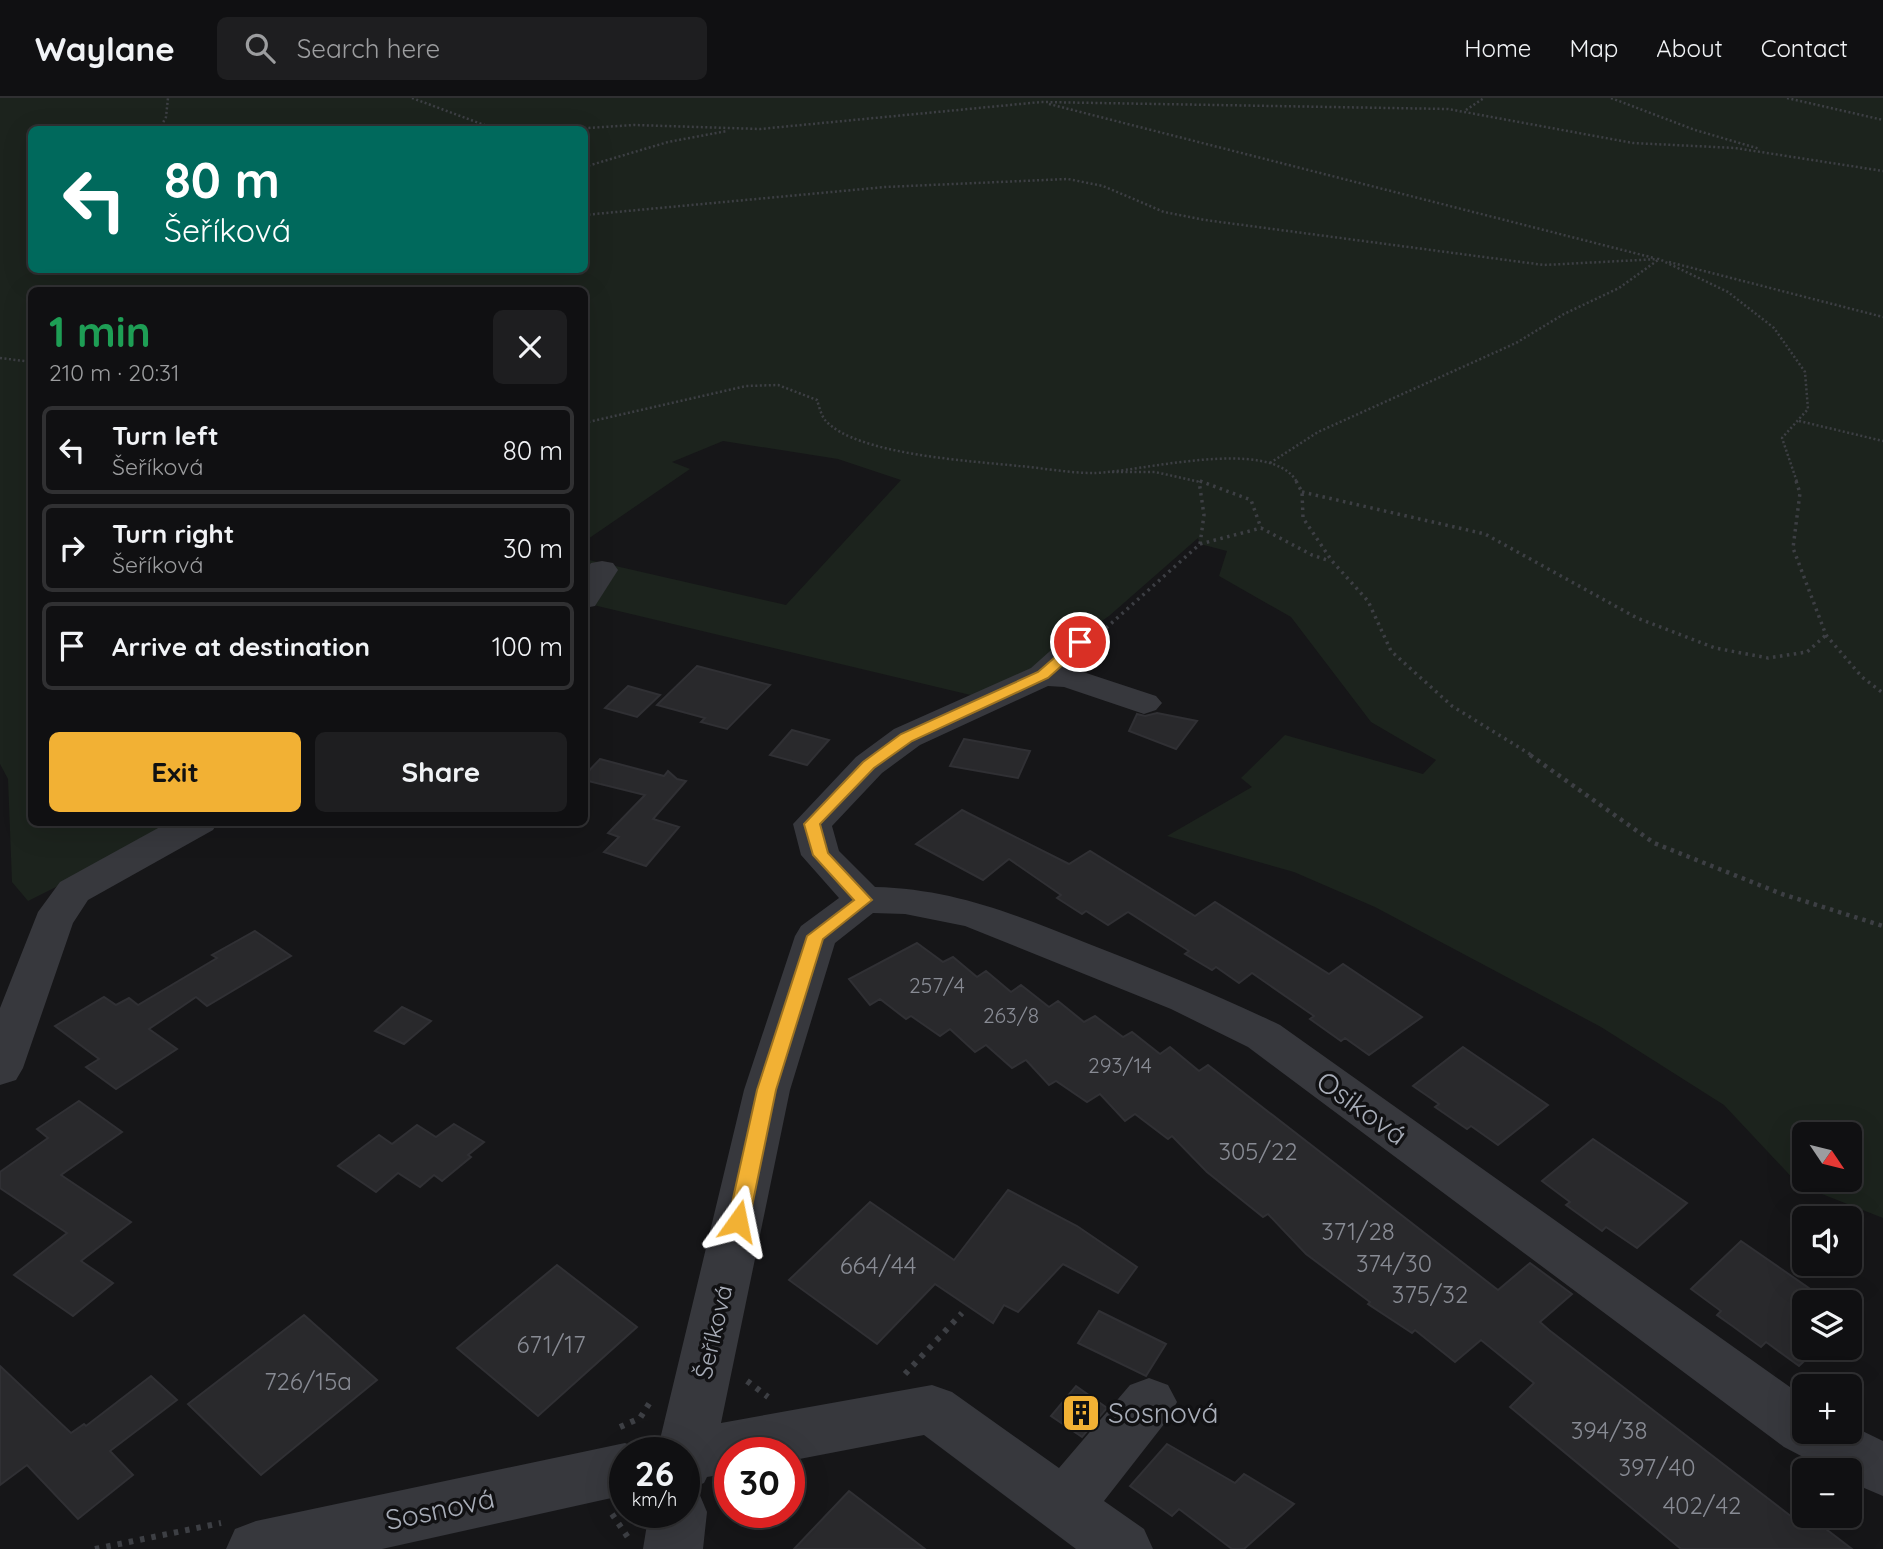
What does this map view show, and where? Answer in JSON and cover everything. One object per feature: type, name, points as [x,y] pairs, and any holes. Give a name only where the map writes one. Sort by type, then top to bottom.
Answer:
[{"type":"street","points":[[588,593],[602,570]]},
{"type":"street","points":[[864,900],[821,855],[812,824],[869,765],[907,737],[1043,675],[1080,642]]},
{"type":"street","points":[[1043,675],[1068,677],[1144,703]]},
{"type":"street","points":[[0,1068],[53,922],[74,891],[192,826]]},
{"type":"street","name":"Osiková","points":[[864,900],[905,901],[974,914],[1186,998],[1264,1037],[1792,1420]]},
{"type":"street","name":"Šeříková","points":[[690,1437],[767,1090],[807,961],[816,936],[864,900]]},
{"type":"street","points":[[1064,1506],[1149,1402]]},
{"type":"street","points":[[700,1456],[932,1409],[1123,1549]]},
{"type":"street","points":[[1832,1444],[1883,1471]]},
{"type":"street","name":"Sosnová","points":[[243,1535],[609,1453]]},
{"type":"street","points":[[673,1549],[676,1528]]},
{"type":"path","points":[[161,126],[166,117],[168,98]]},
{"type":"path","points":[[412,98],[487,126]]},
{"type":"path","points":[[1041,102],[1053,98]]},
{"type":"path","points":[[1466,110],[1484,98]]},
{"type":"path","points":[[1611,98],[1695,130],[1777,155]]},
{"type":"path","points":[[1787,98],[1883,120]]},
{"type":"path","points":[[1041,102],[1883,317]]},
{"type":"path","points":[[588,128],[634,125],[738,129],[804,126],[989,105],[1041,102],[1466,110],[1633,143],[1699,145],[1883,171]]},
{"type":"path","points":[[588,166],[668,142],[738,129]]},
{"type":"path","points":[[588,215],[885,187],[1068,179],[1103,186],[1164,212],[1205,220],[1544,265],[1659,260],[1728,292],[1774,328],[1805,372],[1808,409],[1782,438],[1800,493],[1793,548],[1826,635],[1862,677],[1883,693]]},
{"type":"path","points":[[1270,464],[1318,432],[1516,343],[1564,314],[1619,288],[1659,260]]},
{"type":"path","points":[[0,359],[28,362]]},
{"type":"path","points":[[588,422],[746,386],[778,385],[802,391],[817,400],[824,419],[839,430],[874,445],[922,456],[1094,472],[1156,472],[1200,481],[1251,500],[1261,528],[1312,555],[1332,561]]},
{"type":"path","points":[[1799,421],[1883,441]]},
{"type":"path","points":[[1094,472],[1213,457],[1270,464],[1292,474],[1302,492],[1303,518],[1332,561],[1368,601],[1391,651],[1452,706],[1514,743],[1654,843],[1782,894],[1883,926]]},
{"type":"path","points":[[1200,481],[1204,515],[1200,544]]},
{"type":"path","points":[[1302,492],[1485,534],[1637,618],[1715,648],[1768,658],[1807,652],[1826,635]]},
{"type":"path","points":[[1080,642],[1096,637],[1200,544],[1261,528]]},
{"type":"path","points":[[902,1377],[962,1313]]},
{"type":"path","points":[[739,1376],[766,1396],[777,1399]]},
{"type":"path","points":[[627,1437],[654,1395]]},
{"type":"path","points":[[95,1549],[243,1535]]},
{"type":"shaded area","points":[[0,98],[1883,98],[1883,1218],[1862,1210],[1862,1206],[1852,1206],[1817,1192],[1862,1192],[1862,1122],[1792,1122],[1792,1178],[1724,1105],[1601,1027],[1375,907],[1294,872],[1167,836],[1252,787],[1241,778],[1285,735],[1423,774],[1436,760],[1371,722],[1291,617],[1219,576],[1227,551],[1200,544],[1198,538],[1109,616],[1033,668],[979,697],[588,604],[588,560],[786,605],[901,480],[838,459],[723,441],[672,462],[690,469],[588,539],[588,287],[28,287],[28,826],[178,826],[28,901],[12,882],[8,779],[0,764]]},
{"type":"building","points":[[697,666],[770,685],[727,729],[701,722],[705,718],[657,705]]},
{"type":"building","points":[[628,686],[660,695],[637,717],[605,708]]},
{"type":"building","points":[[1157,713],[1197,721],[1176,749],[1129,731],[1137,714],[1145,716]]},
{"type":"building","points":[[792,730],[829,740],[807,765],[770,755]]},
{"type":"building","points":[[964,739],[1030,751],[1018,778],[950,766]]},
{"type":"building","points":[[600,759],[664,776],[668,771],[677,779],[686,781],[653,819],[679,827],[646,866],[604,852],[619,837],[608,833],[645,795],[588,781],[588,772]]},
{"type":"building","points":[[962,810],[1069,864],[1090,851],[1195,916],[1215,902],[1329,974],[1343,964],[1422,1017],[1369,1055],[1345,1038],[1341,1041],[1310,1019],[1314,1016],[1252,973],[1239,983],[1216,967],[1212,970],[1185,954],[1189,951],[1128,912],[1108,925],[1086,911],[1082,914],[1057,898],[1061,895],[1009,859],[983,880],[916,844]]},
{"type":"building","points":[[255,931],[291,956],[207,1006],[196,997],[149,1029],[177,1049],[116,1089],[86,1067],[99,1059],[55,1026],[104,997],[116,1005],[129,998],[138,1005],[217,958],[212,955]]},
{"type":"building","points":[[917,943],[943,962],[953,957],[977,977],[986,971],[1011,992],[1021,985],[1049,1007],[1058,1001],[1084,1022],[1095,1016],[1123,1037],[1132,1032],[1160,1054],[1170,1047],[1199,1071],[1208,1065],[1498,1290],[1530,1263],[1572,1294],[1540,1322],[1792,1517],[1792,1528],[1825,1528],[1852,1549],[1681,1549],[1510,1407],[1534,1383],[1481,1340],[1455,1362],[1415,1330],[1412,1333],[1368,1304],[1370,1302],[1306,1254],[1268,1214],[1263,1217],[1207,1172],[1172,1136],[1168,1139],[1135,1114],[1125,1121],[1100,1094],[1087,1102],[1056,1081],[1049,1085],[1026,1060],[1012,1068],[986,1045],[975,1052],[950,1029],[940,1036],[911,1016],[906,1019],[880,999],[870,1005],[849,979]]},
{"type":"building","points":[[402,1007],[431,1021],[404,1044],[375,1031]]},
{"type":"building","points":[[1463,1047],[1548,1105],[1498,1145],[1471,1126],[1467,1129],[1435,1107],[1439,1104],[1413,1086]]},
{"type":"building","points":[[79,1101],[122,1132],[61,1175],[131,1222],[81,1261],[113,1283],[73,1316],[14,1275],[67,1233],[0,1188],[0,1172],[48,1138],[37,1129]]},
{"type":"building","points":[[454,1124],[484,1142],[468,1155],[471,1157],[442,1181],[434,1175],[420,1187],[398,1173],[376,1192],[338,1166],[379,1135],[392,1144],[417,1125],[436,1137]]},
{"type":"building","points":[[1593,1139],[1687,1203],[1637,1248],[1606,1227],[1602,1231],[1566,1205],[1570,1202],[1542,1181]]},
{"type":"building","points":[[1008,1190],[1077,1226],[1137,1267],[1118,1293],[1063,1264],[1018,1312],[1004,1305],[993,1323],[935,1284],[877,1344],[789,1280],[870,1202],[954,1260]]},
{"type":"building","points":[[1741,1241],[1812,1290],[1792,1290],[1792,1360],[1805,1360],[1799,1366],[1766,1342],[1761,1347],[1717,1315],[1721,1311],[1691,1289]]},
{"type":"building","points":[[557,1265],[637,1327],[538,1416],[457,1348]]},
{"type":"building","points":[[1099,1311],[1166,1344],[1146,1376],[1078,1343]]},
{"type":"building","points":[[304,1315],[377,1380],[261,1475],[188,1404]]},
{"type":"building","points":[[0,1366],[71,1433],[84,1424],[86,1426],[151,1376],[177,1400],[110,1451],[133,1475],[78,1519],[27,1465],[0,1485]]},
{"type":"building","name":"Sosnová","points":[[1076,1386],[1107,1408],[1082,1437],[1051,1416]]},
{"type":"building","points":[[1167,1444],[1235,1483],[1244,1474],[1294,1504],[1244,1549],[1232,1549],[1179,1509],[1172,1516],[1130,1486]]},
{"type":"building","points":[[849,1491],[925,1549],[794,1549]]},
{"type":"place","name":"Sosnová","points":[[1081,1413]]},
{"type":"route","points":[[738,1221],[767,1090],[816,936],[864,900],[821,855],[812,824],[869,765],[907,737],[1043,675],[1080,642]]}]
